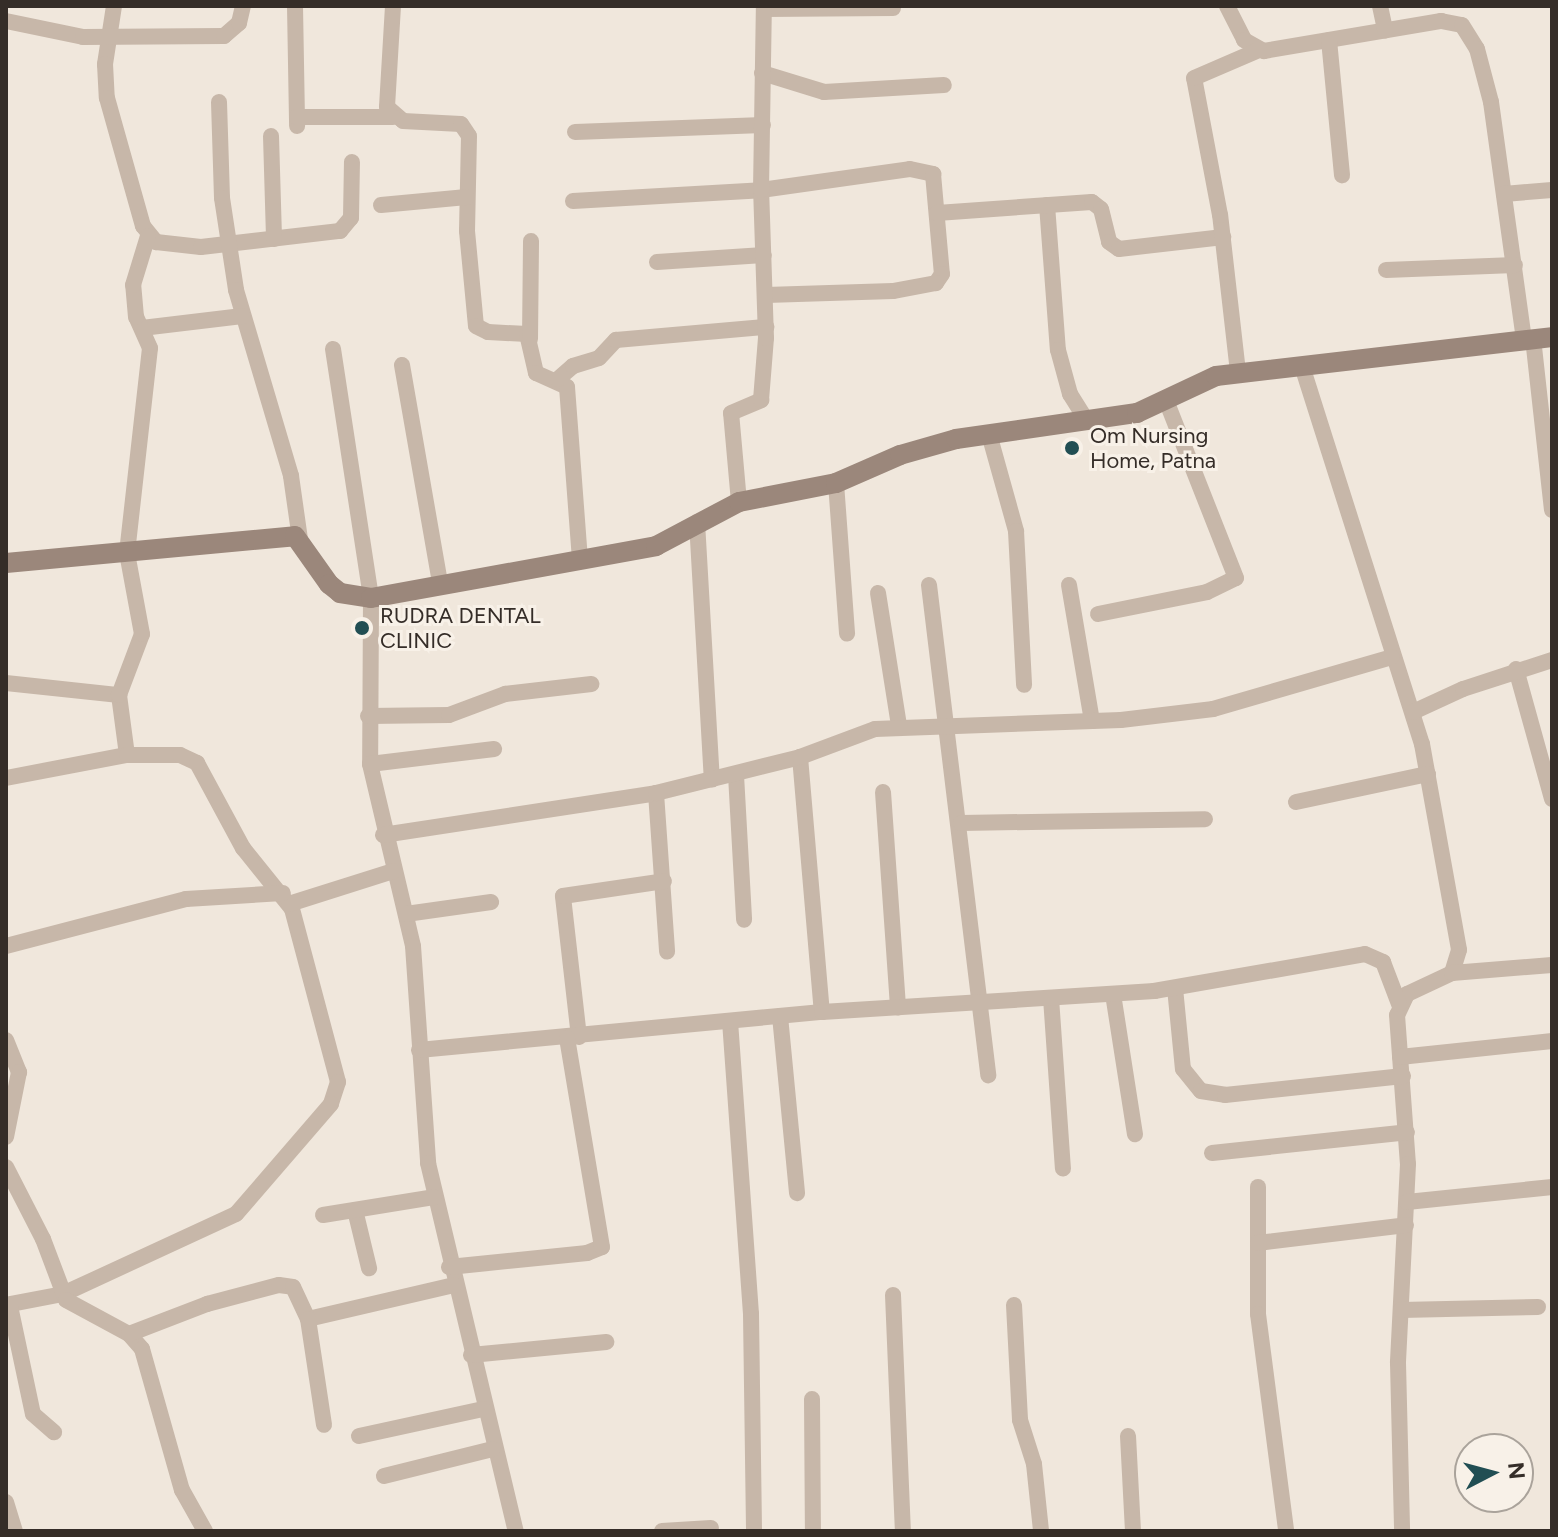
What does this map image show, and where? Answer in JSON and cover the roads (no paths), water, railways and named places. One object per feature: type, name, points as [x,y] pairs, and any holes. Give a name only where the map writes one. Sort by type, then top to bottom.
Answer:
[{"type":"street","points":[[114,6],[109,37],[107,98],[148,236],[133,285],[142,328],[150,348],[127,553],[142,634],[119,695],[127,755]]},
{"type":"street","points":[[6,21],[57,34],[224,36],[239,23],[243,6]]},
{"type":"street","points":[[295,6],[297,122],[393,117],[466,128],[474,320],[481,330],[521,332],[530,339]]},
{"type":"street","points":[[393,6],[386,90],[393,117]]},
{"type":"street","points":[[1227,6],[1244,40],[1259,50]]},
{"type":"street","points":[[1380,6],[1385,30]]},
{"type":"street","points":[[1459,6],[1462,25],[1483,68],[1515,265],[1536,338],[1552,510]]},
{"type":"street","points":[[739,502],[731,413],[761,400],[766,327],[761,190],[764,8],[893,8]]},
{"type":"street","points":[[1238,372],[1223,237],[1194,78],[1259,50],[1441,21],[1462,25]]},
{"type":"street","points":[[1329,40],[1342,175]]},
{"type":"street","points":[[762,73],[824,92],[944,85]]},
{"type":"street","points":[[219,102],[229,245],[242,316],[291,476],[300,539],[329,584],[340,593],[371,598],[656,546],[739,502],[836,483],[925,446],[1137,413],[1196,382],[1238,372],[1536,338]]},
{"type":"street","points":[[575,132],[763,125]]},
{"type":"street","points":[[271,136],[274,239]]},
{"type":"street","points":[[148,236],[181,247],[229,245],[348,226],[352,162]]},
{"type":"street","points":[[573,201],[761,190],[922,168],[933,174],[942,274],[936,283],[893,291],[766,295]]},
{"type":"street","points":[[1504,194],[1552,190]]},
{"type":"street","points":[[381,205],[467,197]]},
{"type":"street","points":[[937,213],[1047,205],[1097,205],[1109,242],[1119,249],[1223,237]]},
{"type":"street","points":[[1047,205],[1058,350],[1070,394],[1086,420]]},
{"type":"street","points":[[531,241],[530,339],[536,373],[558,379],[569,396],[580,560]]},
{"type":"street","points":[[657,262],[764,255]]},
{"type":"street","points":[[1386,270],[1515,265]]},
{"type":"street","points":[[142,328],[242,316]]},
{"type":"street","points":[[558,379],[573,366],[599,358],[616,340],[766,327]]},
{"type":"street","points":[[333,349],[371,598],[370,764],[383,835],[406,914],[416,980],[419,1050],[434,1197],[483,1409],[516,1531]]},
{"type":"street","points":[[402,365],[440,583]]},
{"type":"street","points":[[1302,366],[1392,657],[1413,712],[1458,931],[1458,964],[1452,973]]},
{"type":"street","points":[[1098,614],[1207,592],[1236,578],[1165,398]]},
{"type":"street","points":[[989,434],[1016,531],[1024,685]]},
{"type":"street","points":[[836,483],[847,634]]},
{"type":"street","points":[[697,522],[712,780]]},
{"type":"street","points":[[6,563],[270,537],[300,539]]},
{"type":"street","points":[[929,585],[950,725],[988,1075]]},
{"type":"street","points":[[1069,585],[1092,721]]},
{"type":"street","points":[[878,593],[899,725]]},
{"type":"street","points":[[383,835],[656,793],[736,775],[800,757],[852,735],[899,725],[1092,721],[1241,704],[1392,657]]},
{"type":"street","points":[[1413,712],[1516,669],[1552,660]]},
{"type":"street","points":[[1516,669],[1552,799]]},
{"type":"street","points":[[6,683],[119,695]]},
{"type":"street","points":[[368,716],[449,715],[505,694],[591,684]]},
{"type":"street","points":[[370,764],[494,749]]},
{"type":"street","points":[[6,778],[127,755],[180,755],[197,763],[243,848],[286,898],[332,1051],[338,1082],[331,1104],[236,1214],[63,1294],[8,1305],[33,1414],[54,1432]]},
{"type":"street","points":[[800,757],[822,1012]]},
{"type":"street","points":[[1296,802],[1428,774]]},
{"type":"street","points":[[736,775],[744,920]]},
{"type":"street","points":[[883,792],[898,1007]]},
{"type":"street","points":[[656,793],[667,952]]},
{"type":"street","points":[[961,823],[1205,819]]},
{"type":"street","points":[[6,946],[186,899],[286,898],[393,871]]},
{"type":"street","points":[[449,1267],[587,1253],[602,1247],[573,1037],[563,896],[664,881]]},
{"type":"street","points":[[406,914],[491,902]]},
{"type":"street","points":[[419,1050],[822,1012],[1175,988],[1365,954],[1383,962],[1399,1004],[1407,1132],[1401,1310],[1402,1531]]},
{"type":"street","points":[[1399,1004],[1407,994],[1452,973],[1552,965]]},
{"type":"street","points":[[1175,988],[1183,1069],[1201,1091],[1225,1095],[1403,1076]]},
{"type":"street","points":[[1113,994],[1135,1134]]},
{"type":"street","points":[[1051,998],[1063,1169]]},
{"type":"street","points":[[780,1016],[797,1193]]},
{"type":"street","points":[[730,1021],[751,1314],[754,1531]]},
{"type":"street","points":[[6,1040],[19,1072],[6,1137]]},
{"type":"street","points":[[1400,1057],[1552,1041]]},
{"type":"street","points":[[1212,1153],[1407,1132]]},
{"type":"street","points":[[6,1167],[43,1239],[63,1294],[87,1315],[129,1334],[151,1366],[177,1471],[196,1528]]},
{"type":"street","points":[[1258,1187],[1264,1389],[1286,1531]]},
{"type":"street","points":[[1407,1202],[1552,1187]]},
{"type":"street","points":[[323,1215],[434,1197]]},
{"type":"street","points":[[355,1210],[369,1268]]},
{"type":"street","points":[[1258,1243],[1406,1225]]},
{"type":"street","points":[[129,1334],[177,1314],[279,1285],[293,1287],[308,1319],[324,1425]]},
{"type":"street","points":[[308,1319],[454,1285]]},
{"type":"street","points":[[893,1295],[903,1531]]},
{"type":"street","points":[[1014,1305],[1020,1420],[1034,1464],[1041,1531]]},
{"type":"street","points":[[1401,1310],[1538,1307]]},
{"type":"street","points":[[471,1355],[606,1342]]},
{"type":"street","points":[[812,1399],[813,1531]]},
{"type":"street","points":[[359,1436],[483,1409]]},
{"type":"street","points":[[1128,1436],[1133,1531]]},
{"type":"street","points":[[384,1476],[493,1449]]},
{"type":"street","points":[[6,1502],[15,1531]]},
{"type":"street","points":[[662,1531],[711,1528]]},
{"type":"place","name":"Om Nursing Home, Patna","points":[[1072,448]]},
{"type":"place","name":"RUDRA DENTAL CLINIC","points":[[362,628]]}]
